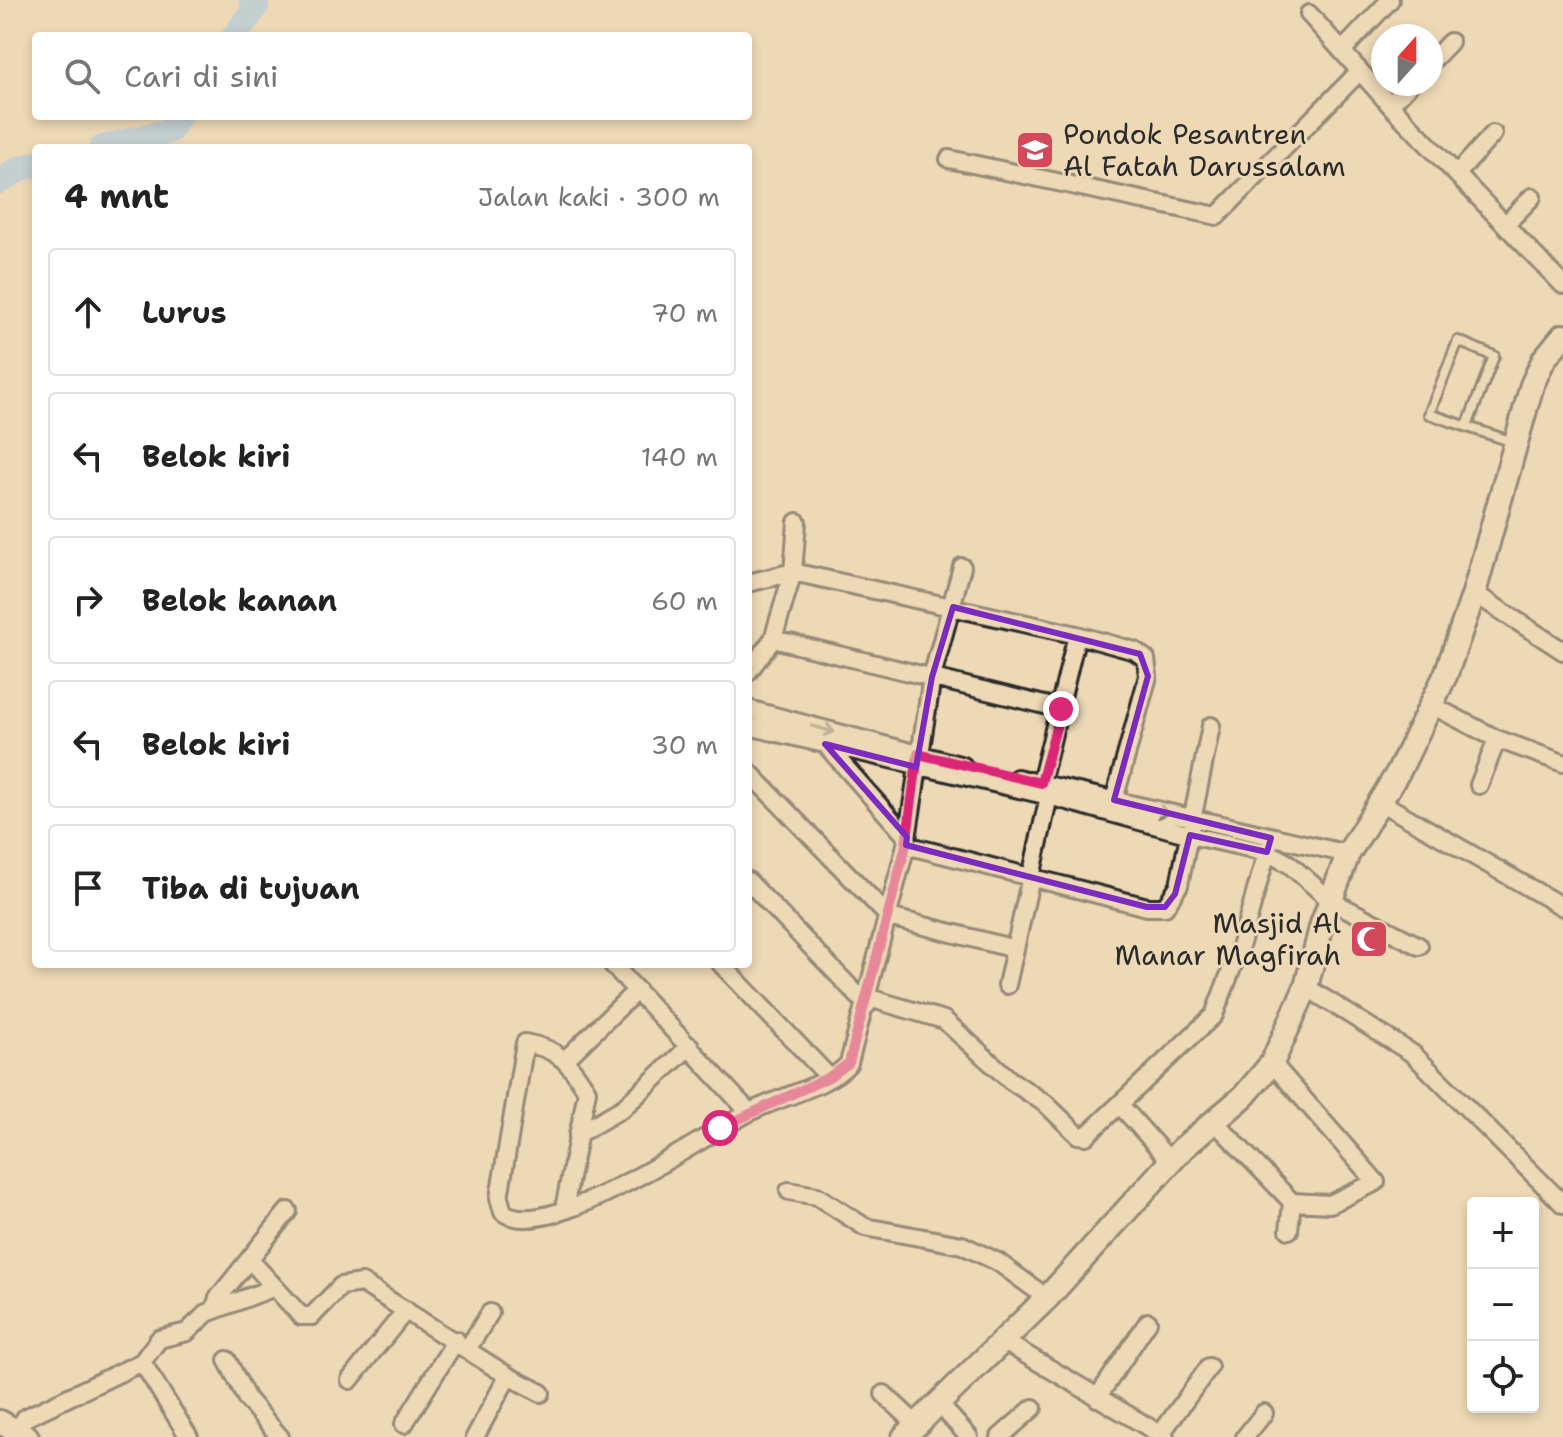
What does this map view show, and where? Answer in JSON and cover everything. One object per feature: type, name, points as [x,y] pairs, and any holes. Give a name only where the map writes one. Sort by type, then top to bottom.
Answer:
[{"type":"street","points":[[1342,51],[1390,0]]},
{"type":"street","points":[[1309,14],[1390,105],[1563,285]]},
{"type":"street","points":[[1443,49],[1450,42]]},
{"type":"street","points":[[949,159],[1217,216],[1360,71]]},
{"type":"street","points":[[1390,105],[1399,96]]},
{"type":"street","points":[[1457,174],[1493,134]]},
{"type":"street","points":[[1505,225],[1532,197]]},
{"type":"street","points":[[884,1394],[911,1431],[1047,1298],[1170,1161],[1244,1096],[1272,1063],[1306,987],[1330,900],[1348,854],[1433,706],[1474,593],[1532,385],[1544,359],[1563,336]]},
{"type":"street","points":[[752,665],[773,639],[793,572],[797,522]]},
{"type":"street","points":[[564,1209],[587,1091],[567,1058],[549,1047],[525,1043],[499,1198],[503,1212],[518,1218],[564,1209],[637,1180],[749,1112],[829,1077],[849,1063],[868,1001],[907,841],[932,677],[962,567]]},
{"type":"street","points":[[752,582],[793,572],[1077,635],[1135,651],[1146,659],[1149,669],[1114,800]]},
{"type":"street","points":[[1474,593],[1563,651]]},
{"type":"street","points":[[1007,985],[1034,875],[1061,709],[1077,635]]},
{"type":"street","points":[[773,639],[1061,709]]},
{"type":"street","points":[[1433,706],[1497,739],[1563,763]]},
{"type":"street","points":[[752,710],[917,761]]},
{"type":"street","points":[[825,744],[907,841],[1147,907],[1165,907],[1179,885],[1211,726]]},
{"type":"street","points":[[752,727],[1114,800],[1190,827]]},
{"type":"street","points":[[1479,785],[1497,739]]},
{"type":"street","points":[[752,775],[889,917],[1015,949]]},
{"type":"street","points":[[1047,788],[1269,845],[1348,854]]},
{"type":"street","points":[[1380,802],[1563,907]]},
{"type":"street","points":[[1269,845],[1330,900],[1419,946]]},
{"type":"street","points":[[752,885],[868,1001],[944,1020],[1078,1135],[1091,1133],[1214,1015],[1240,947],[1269,845]]},
{"type":"street","points":[[616,968],[749,1112]]},
{"type":"street","points":[[725,968],[829,1077]]},
{"type":"street","points":[[1306,987],[1413,1054],[1563,1204]]},
{"type":"street","points":[[567,1058],[637,990]]},
{"type":"street","points":[[578,1134],[623,1108],[690,1046]]},
{"type":"street","points":[[1214,1121],[1292,1202],[1330,1204],[1376,1182],[1272,1063]]},
{"type":"street","points":[[1121,1106],[1170,1161]]},
{"type":"street","points":[[789,1191],[817,1196],[865,1227],[962,1245],[998,1262],[1047,1298]]},
{"type":"street","points":[[1289,1230],[1292,1202]]},
{"type":"street","points":[[214,1310],[218,1298],[288,1211]]},
{"type":"street","points":[[250,1260],[301,1316],[307,1318],[341,1286],[362,1283],[508,1376],[541,1393]]},
{"type":"street","points":[[15,1430],[25,1418],[142,1362],[159,1339],[187,1332],[214,1310],[275,1287]]},
{"type":"street","points":[[350,1380],[406,1310]]},
{"type":"street","points":[[404,1424],[462,1344],[490,1313]]},
{"type":"street","points":[[1097,1398],[1148,1322]]},
{"type":"street","points":[[1003,1341],[1162,1436],[1209,1367]]},
{"type":"street","points":[[227,1360],[247,1399],[280,1437]]},
{"type":"street","points":[[142,1362],[189,1437]]},
{"type":"street","points":[[475,1437],[508,1376]]},
{"type":"street","points":[[940,1405],[969,1437]]},
{"type":"street","points":[[1000,1437],[1033,1408]]},
{"type":"street","points":[[1245,1437],[1264,1413]]},
{"type":"lane","points":[[1467,426],[1494,356],[1458,341],[1429,414],[1514,442]]},
{"type":"highlighted area","points":[[953,607],[1140,654],[1148,676],[1114,800],[1271,838],[1267,852],[1190,835],[1175,894],[1165,907],[1147,907],[906,845],[907,837],[825,744],[916,767],[932,677]]},
{"type":"waterway","points":[[238,32],[256,6],[252,0]]},
{"type":"waterway","points":[[118,144],[169,131],[176,120]]},
{"type":"waterway","points":[[0,181],[32,165]]},
{"type":"place","name":"Pondok Pesantren Al Fatah Darussalam","points":[[1035,150]]},
{"type":"place","name":"Masjid Al Manar Magfirah","points":[[1369,939]]},
{"type":"route","points":[[720,1128],[843,1070],[849,1063],[867,1005],[906,845],[918,754],[1041,783],[1061,709]]}]
